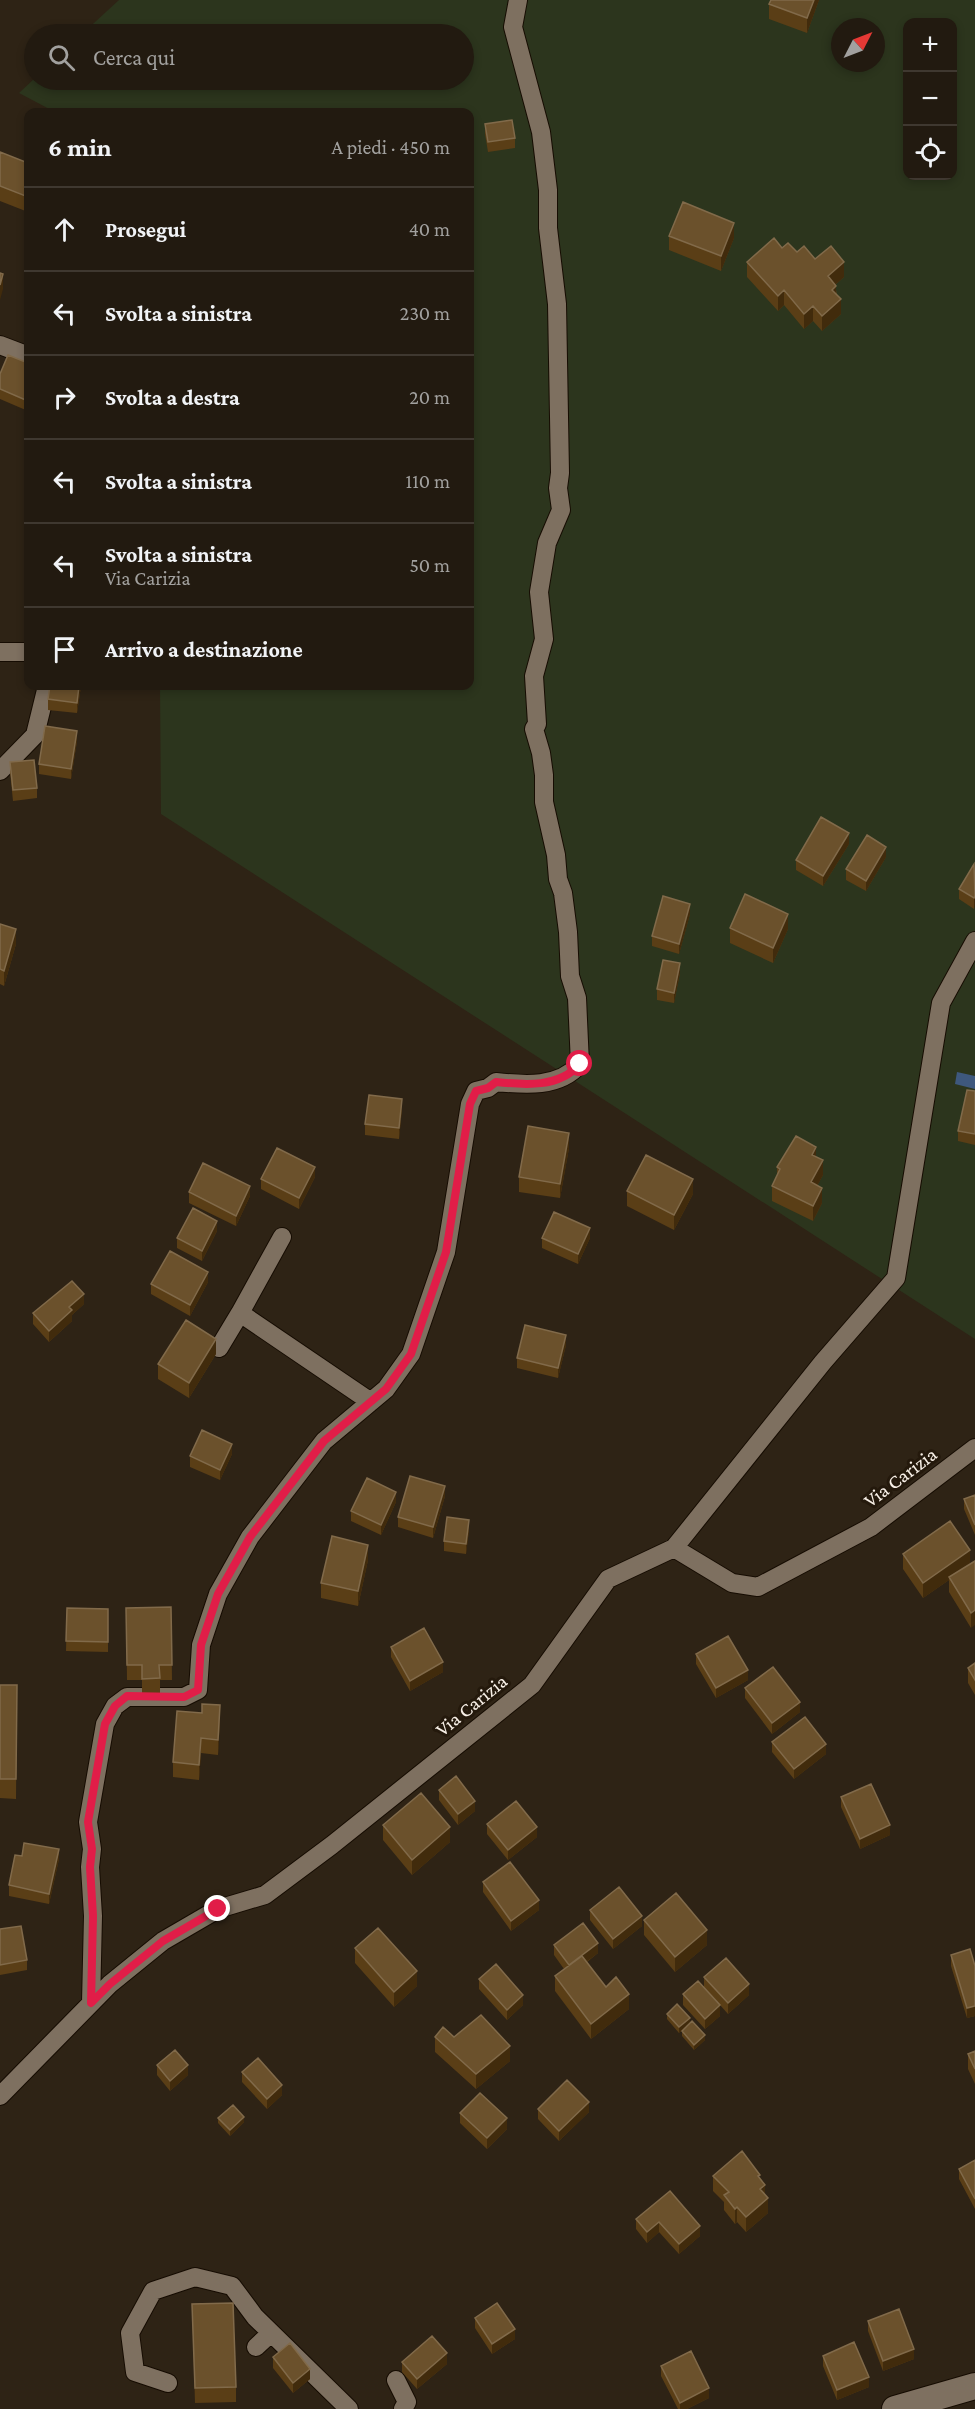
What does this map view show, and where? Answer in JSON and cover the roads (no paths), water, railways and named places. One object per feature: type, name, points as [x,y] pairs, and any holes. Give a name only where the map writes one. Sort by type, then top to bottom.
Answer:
[{"type":"street","points":[[91,2003],[93,1916],[90,1867],[92,1849],[88,1822],[105,1724],[115,1706],[127,1696],[184,1697],[198,1690],[201,1645],[218,1594],[250,1537],[324,1441],[386,1389],[411,1354],[443,1262],[470,1104],[476,1091],[488,1088],[496,1082],[517,1084],[549,1082],[573,1072],[580,1064],[578,998],[570,976],[568,932],[556,855],[544,802],[541,753],[534,729],[537,724],[534,676],[544,639],[539,591],[547,543],[561,510],[558,488],[560,473],[557,314],[548,228],[548,190],[541,132],[513,27],[518,0]]},
{"type":"street","points":[[0,345],[21,353]]},
{"type":"street","points":[[0,652],[24,652]]},
{"type":"street","points":[[0,771],[35,735],[46,690]]},
{"type":"street","points":[[674,1548],[823,1362],[896,1278],[941,1003],[975,941]]},
{"type":"street","points":[[219,1348],[282,1237]]},
{"type":"street","points":[[240,1314],[371,1402]]},
{"type":"street","name":"Via Carizia","points":[[0,2096],[110,1984],[163,1941],[218,1909],[265,1895],[332,1845],[532,1685],[608,1579],[674,1548],[732,1583],[758,1587],[871,1527],[975,1448]]},
{"type":"street","points":[[168,2383],[135,2372],[130,2333],[153,2291],[195,2277],[232,2286],[255,2317],[350,2409]]},
{"type":"street","points":[[256,2346],[271,2333]]},
{"type":"street","points":[[396,2380],[406,2402],[403,2409]]},
{"type":"street","points":[[895,2409],[975,2386]]},
{"type":"water","points":[[957,1072],[975,1076],[975,1089],[955,1084]]}]
